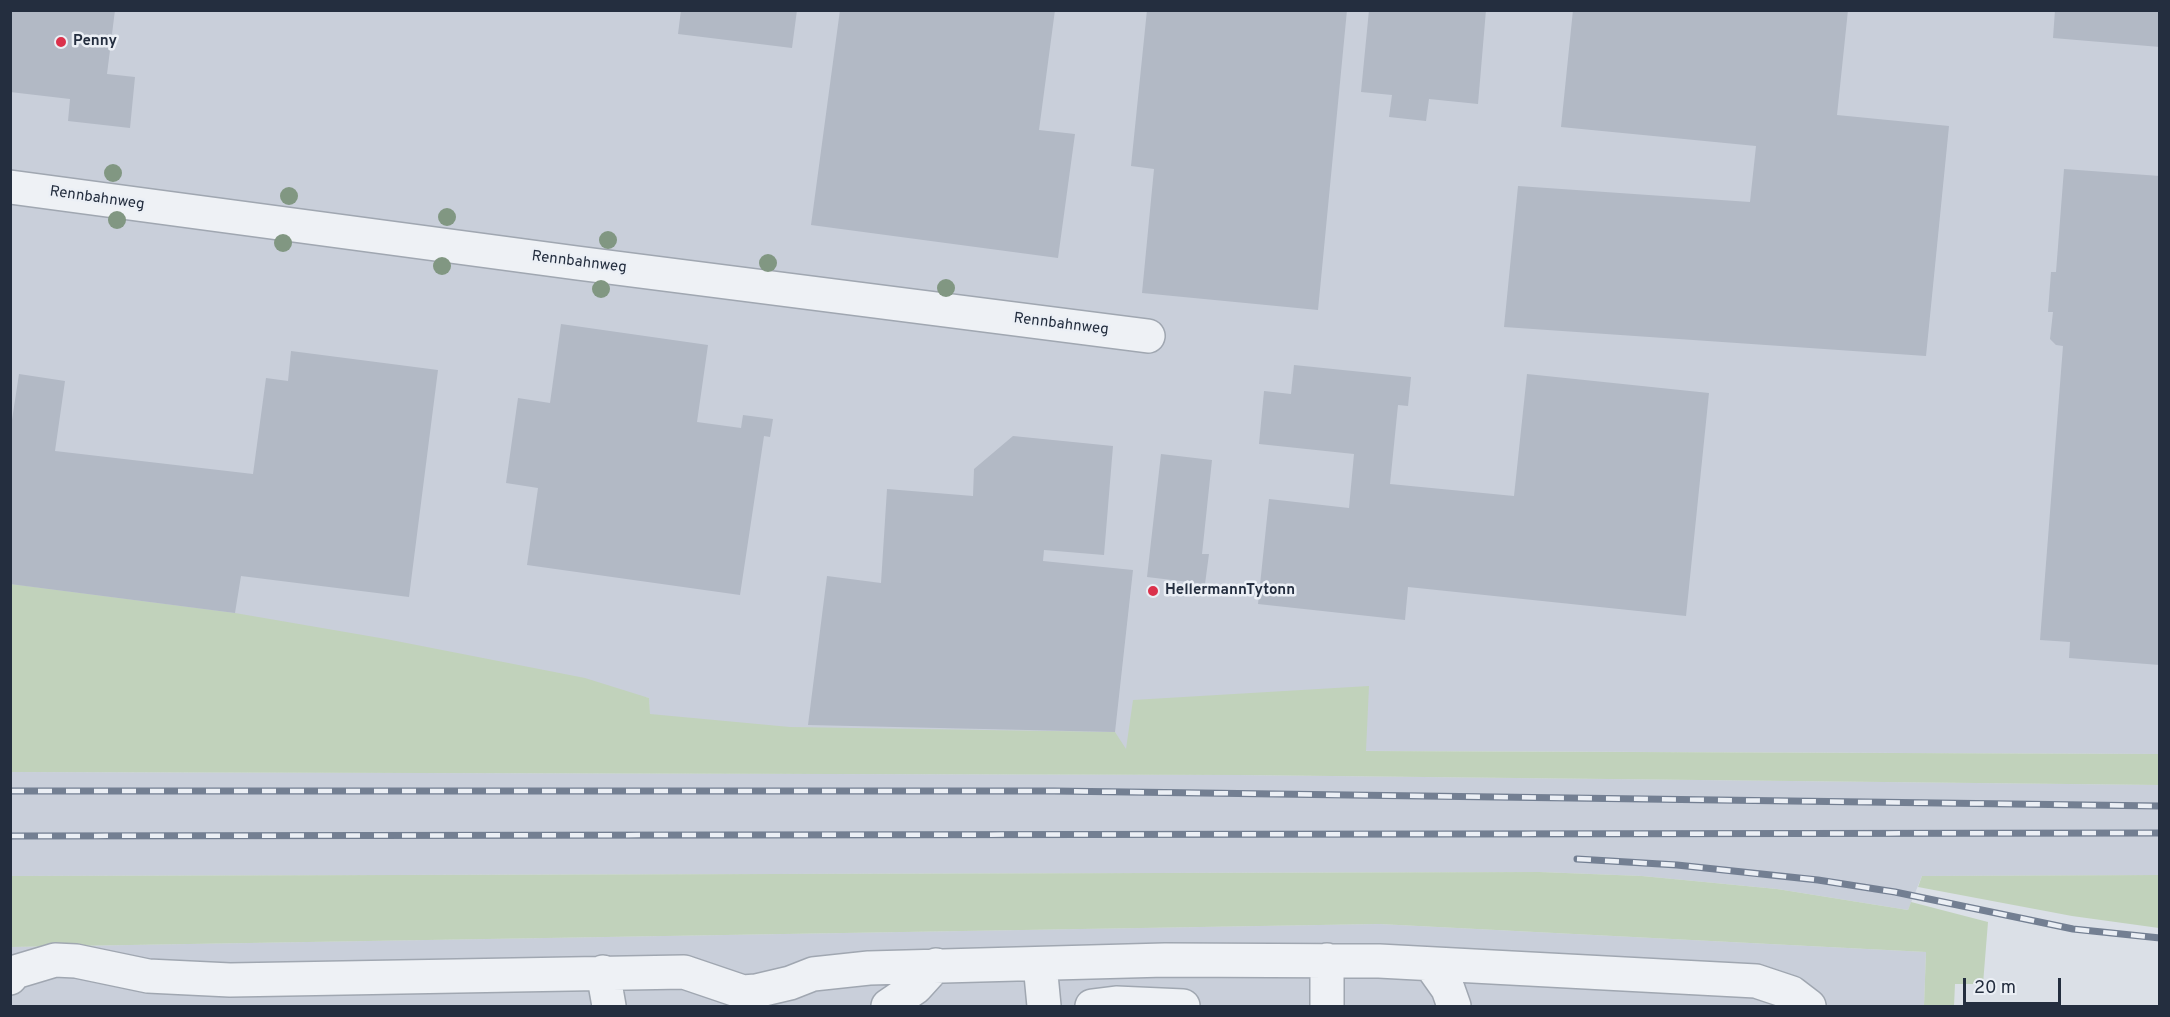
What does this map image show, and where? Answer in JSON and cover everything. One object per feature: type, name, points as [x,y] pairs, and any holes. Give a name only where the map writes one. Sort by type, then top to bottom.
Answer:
[{"type":"street","name":"Rennbahnweg","points":[[10,187],[1148,336]]},
{"type":"street","points":[[12,973],[55,960],[76,961],[148,976],[198,992],[347,992],[603,972],[684,972],[743,992],[772,988],[830,970],[936,965],[1165,960],[1327,960],[1756,981],[1792,993],[1809,1006]]},
{"type":"street","points":[[1327,960],[1327,1006]]},
{"type":"street","points":[[1040,964],[1044,1006]]},
{"type":"street","points":[[888,1006],[916,987],[936,965]]},
{"type":"street","points":[[1431,965],[1448,989],[1454,1006]]},
{"type":"street","points":[[603,972],[609,1006]]},
{"type":"street","points":[[1092,1006],[1116,1003],[1183,1006]]},
{"type":"shaded area","points":[[11,11],[2159,11],[2159,754],[650,748],[649,698],[11,609]]},
{"type":"shaded area","points":[[10,772],[1239,775],[2159,785],[2160,875],[1922,876],[1908,910],[1777,889],[1642,876],[1540,872],[11,876]]},
{"type":"shaded area","points":[[1379,924],[1926,952],[1924,1006],[11,1006],[10,947]]},
{"type":"green space","points":[[11,584],[235,613],[386,639],[585,678],[649,698],[650,714],[790,727],[1115,732],[1126,749],[1133,700],[1369,686],[1366,751],[2159,754],[2159,785],[1239,775],[11,772]]},
{"type":"green space","points":[[1540,872],[1642,876],[1777,889],[1908,910],[1911,902],[1988,922],[1983,984],[1955,984],[1954,1006],[1924,1006],[1926,952],[1379,924],[11,947],[10,876]]},
{"type":"green space","points":[[2159,875],[2159,928],[2072,916],[1918,887],[1922,876]]},
{"type":"building","name":"Penny","points":[[10,10],[115,10],[107,74],[135,77],[130,128],[68,121],[70,99],[10,92]]},
{"type":"building","points":[[681,10],[797,10],[792,48],[678,34]]},
{"type":"building","points":[[840,10],[1055,10],[1039,130],[1075,134],[1058,258],[811,225]]},
{"type":"building","points":[[1147,10],[1347,10],[1318,310],[1142,293],[1154,169],[1131,166]]},
{"type":"building","points":[[1369,10],[1486,10],[1478,104],[1429,99],[1426,121],[1389,117],[1392,95],[1361,92]]},
{"type":"building","points":[[1573,10],[1848,10],[1837,115],[1949,126],[1926,356],[1504,327],[1518,186],[1750,202],[1756,146],[1561,127]]},
{"type":"building","points":[[2055,10],[2160,10],[2160,47],[2053,38]]},
{"type":"building","points":[[2064,169],[2160,176],[2160,665],[2069,658],[2070,642],[2040,640],[2063,346],[2056,345],[2050,339],[2053,312],[2048,312],[2051,272],[2056,272]]},
{"type":"building","points":[[561,324],[708,345],[697,422],[741,428],[743,415],[773,419],[770,437],[764,436],[740,595],[527,565],[538,488],[506,483],[518,398],[550,403]]},
{"type":"building","points":[[291,351],[438,370],[409,597],[241,576],[235,613],[10,584],[10,433],[19,374],[65,381],[55,451],[253,474],[266,378],[288,381]]},
{"type":"building","points":[[1294,365],[1411,377],[1408,406],[1398,405],[1390,484],[1514,496],[1527,374],[1709,393],[1686,616],[1408,587],[1405,620],[1258,604],[1269,499],[1349,508],[1354,454],[1259,444],[1264,391],[1291,394]]},
{"type":"building","points":[[1013,436],[1113,446],[1104,555],[1044,550],[1043,561],[1133,570],[1115,732],[808,725],[827,576],[881,583],[887,489],[973,496],[974,469]]},
{"type":"building","points":[[1161,454],[1212,460],[1202,554],[1209,554],[1205,584],[1147,577]]},
{"type":"railway","points":[[10,791],[1054,791],[2160,806]]},
{"type":"railway","points":[[10,836],[2160,833]]},
{"type":"railway","points":[[1577,859],[1677,865],[1818,880],[1895,892],[2073,929],[2160,938]]},
{"type":"place","name":"Penny","points":[[61,42]]},
{"type":"place","name":"HellermannTytonn","points":[[1153,591]]}]
